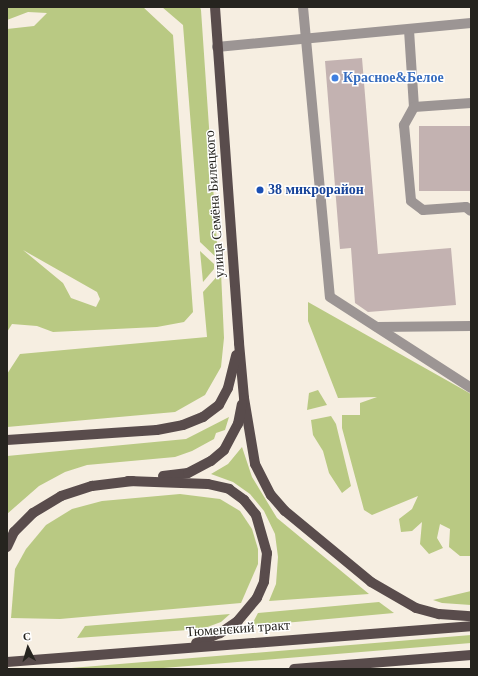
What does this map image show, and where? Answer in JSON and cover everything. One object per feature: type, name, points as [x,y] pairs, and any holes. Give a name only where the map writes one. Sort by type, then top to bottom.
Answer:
[{"type":"main road","name":"улица Семёна Билецкого","points":[[214,7],[244,398],[256,464],[271,495],[285,511],[371,582],[394,597],[416,608],[439,614],[471,616]]},
{"type":"main road","points":[[7,440],[157,430],[204,417],[218,405],[228,388],[239,343]]},
{"type":"main road","points":[[7,546],[14,532],[33,513],[61,496],[92,486],[188,473],[211,461],[232,438],[244,398]]},
{"type":"main road","points":[[128,481],[184,481],[229,490],[256,515],[263,530],[267,553],[266,571],[257,598],[238,621],[220,633],[187,647]]},
{"type":"main road","name":"Тюменский тракт","points":[[7,662],[471,626]]},
{"type":"main road","points":[[294,669],[471,655]]},
{"type":"lane","points":[[303,7],[330,297],[471,388]]},
{"type":"lane","points":[[217,47],[471,23]]},
{"type":"lane","points":[[409,30],[414,107],[404,125],[411,201],[423,210],[466,207],[471,211]]},
{"type":"lane","points":[[414,107],[471,103]]},
{"type":"lane","points":[[377,327],[471,326]]},
{"type":"green space","points":[[7,7],[143,7],[173,35],[193,312],[184,322],[157,327],[53,332],[37,326],[12,324],[7,332],[7,29],[34,26],[47,13],[28,12],[7,20]],"holes":[[[23,250],[97,292],[100,299],[96,307],[71,298],[63,283]]]},
{"type":"green space","points":[[162,7],[200,7],[201,10],[218,259],[200,242],[183,25]]},
{"type":"green space","points":[[200,251],[214,264],[214,269],[203,282]]},
{"type":"green space","points":[[221,272],[224,338],[221,367],[205,395],[175,412],[7,427],[7,374],[20,354],[207,337],[203,292]]},
{"type":"green space","points":[[308,302],[471,394],[471,556],[460,556],[449,547],[450,529],[440,524],[437,538],[443,548],[429,554],[420,544],[422,522],[412,531],[401,532],[399,519],[412,509],[418,496],[372,515],[364,510],[342,428],[342,415],[360,415],[360,403],[377,397],[338,398],[308,321]]},
{"type":"green space","points":[[318,390],[327,405],[307,410],[309,393]]},
{"type":"green space","points":[[331,416],[336,424],[351,486],[342,493],[329,473],[323,451],[313,435],[311,420]]},
{"type":"green space","points":[[229,417],[225,430],[216,433],[214,439],[192,451],[175,457],[87,465],[65,472],[39,486],[7,514],[7,456],[186,439]]},
{"type":"green space","points":[[242,447],[252,477],[277,518],[369,594],[269,601],[276,584],[278,557],[275,534],[264,511],[250,494],[233,482],[211,474],[228,464]]},
{"type":"green space","points":[[180,494],[220,499],[240,511],[252,529],[258,549],[258,564],[241,603],[60,619],[11,618],[15,569],[26,549],[46,525],[72,509],[102,501]]},
{"type":"green space","points":[[471,591],[471,605],[442,603],[433,600]]},
{"type":"green space","points":[[379,602],[394,613],[251,626],[258,613]]},
{"type":"green space","points":[[230,614],[221,622],[202,629],[77,638],[85,626]]},
{"type":"green space","points":[[471,635],[471,643],[151,669],[59,669]]},
{"type":"building","points":[[362,58],[378,254],[451,248],[456,305],[368,312],[355,303],[351,248],[340,249],[325,61]]},
{"type":"building","points":[[419,126],[471,126],[471,191],[419,191]]},
{"type":"place","name":"Красное&Белое","points":[[335,78]]},
{"type":"place","name":"38 микрорайон","points":[[260,190]]}]
